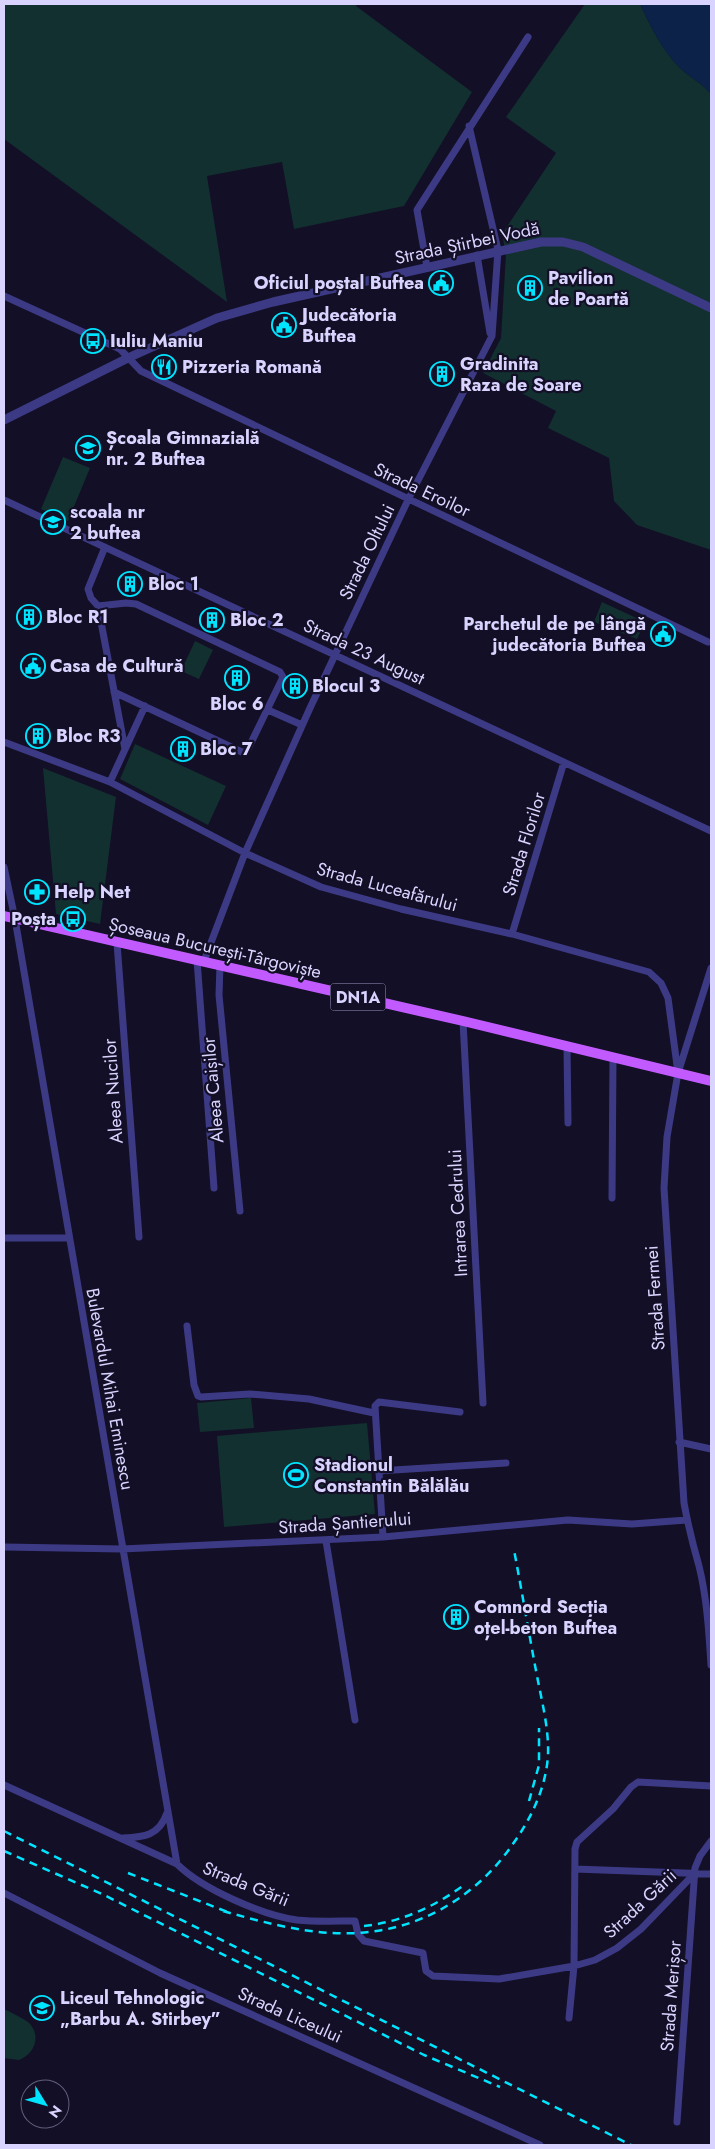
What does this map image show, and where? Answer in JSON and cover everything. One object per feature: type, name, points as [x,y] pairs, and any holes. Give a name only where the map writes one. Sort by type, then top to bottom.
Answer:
[{"type":"main road","name":"Șoseaua București-Târgoviște","points":[[4,916],[463,1021],[711,1081]]},
{"type":"street","points":[[427,267],[417,210],[528,37]]},
{"type":"street","name":"Strada Oltului","points":[[200,961],[245,853],[334,655],[408,500],[493,332],[498,250],[470,126]]},
{"type":"street","name":"Strada Știrbei Vodă","points":[[4,420],[130,357],[193,328],[238,311],[498,250],[541,242],[574,244],[711,308]]},
{"type":"street","points":[[477,255],[490,341]]},
{"type":"street","name":"Strada Eroilor","points":[[4,296],[120,349],[130,357],[132,363],[141,371],[708,642]]},
{"type":"street","name":"Strada 23 August","points":[[4,500],[711,830]]},
{"type":"street","points":[[105,547],[88,589],[90,598],[98,606],[125,749]]},
{"type":"street","points":[[98,606],[126,603],[136,604],[280,672],[282,679],[248,749],[244,752],[114,692]]},
{"type":"street","points":[[110,782],[145,706]]},
{"type":"street","points":[[268,710],[302,725]]},
{"type":"street","name":"Strada Luceafărului","points":[[4,742],[110,782],[245,853],[332,891],[512,934],[643,970],[661,983],[668,998],[678,1073]]},
{"type":"street","name":"Strada Florilor","points":[[512,934],[564,762]]},
{"type":"street","name":"Bulevardul Mihai Eminescu","points":[[4,872],[14,919],[176,1864]]},
{"type":"street","name":"Aleea Nucilor","points":[[117,942],[139,1237]]},
{"type":"street","points":[[200,961],[214,1188]]},
{"type":"street","name":"Aleea Caișilor","points":[[220,965],[219,994],[240,1211]]},
{"type":"street","points":[[678,1073],[711,968]]},
{"type":"street","name":"Intrarea Cedrului","points":[[463,1021],[484,1403]]},
{"type":"street","points":[[567,1046],[568,1122]]},
{"type":"street","points":[[612,1198],[613,1057]]},
{"type":"street","name":"Strada Fermei","points":[[678,1073],[667,1137],[664,1188],[679,1442],[687,1520],[699,1567],[708,1619],[711,1665]]},
{"type":"street","points":[[4,1238],[69,1238]]},
{"type":"street","points":[[187,1326],[194,1385],[198,1396],[250,1394],[309,1399],[374,1413]]},
{"type":"street","points":[[382,1537],[375,1406],[379,1402],[460,1412]]},
{"type":"street","points":[[679,1442],[711,1449]]},
{"type":"street","points":[[378,1471],[506,1463]]},
{"type":"street","name":"Strada Șantierului","points":[[4,1547],[122,1549],[326,1541],[568,1520],[632,1524],[687,1520]]},
{"type":"street","points":[[326,1541],[355,1720]]},
{"type":"street","points":[[569,2018],[574,1966],[575,1849],[577,1842],[613,1809],[634,1784],[642,1782],[711,1786]]},
{"type":"street","name":"Strada Gării","points":[[4,1785],[176,1864],[197,1882],[272,1914],[298,1920],[355,1921],[358,1934],[366,1942],[422,1953],[426,1971],[433,1976],[499,1979],[574,1966],[606,1955],[641,1928],[695,1873],[700,1856],[711,1841]]},
{"type":"street","points":[[120,1838],[144,1838],[154,1833],[160,1828],[167,1813]]},
{"type":"street","points":[[576,1869],[711,1874]]},
{"type":"street","name":"Strada Merișor","points":[[677,2122],[695,1873]]},
{"type":"street","name":"Strada Liceului","points":[[4,1893],[160,1973],[540,2145]]},
{"type":"green space","points":[[4,4],[357,4],[356,6],[472,92],[404,206],[294,229],[282,162],[207,176],[227,302],[4,139]]},
{"type":"green space","points":[[585,4],[640,4],[667,53],[683,71],[711,94],[711,550],[637,525],[614,501],[609,458],[548,428],[556,411],[483,373],[501,338],[506,254],[502,234],[556,153],[506,117]]},
{"type":"green space","points":[[63,457],[90,468],[68,521],[41,509]]},
{"type":"green space","points":[[602,602],[645,622],[637,639],[594,622]]},
{"type":"green space","points":[[195,641],[213,650],[199,679],[181,671]]},
{"type":"green space","points":[[135,744],[226,786],[208,825],[120,779]]},
{"type":"green space","points":[[43,768],[116,797],[100,924],[56,914]]},
{"type":"green space","points":[[251,1398],[254,1428],[200,1432],[197,1403]]},
{"type":"green space","name":"Stadionul Constantin Bălălău","points":[[367,1423],[375,1514],[224,1527],[217,1436]]},
{"type":"green space","points":[[4,2009],[28,2022],[35,2033],[36,2038],[33,2049],[19,2060],[4,2058]]},
{"type":"water","points":[[640,4],[711,4],[711,94],[683,71],[667,53]]},
{"type":"railway","points":[[223,1911],[250,1919],[304,1930],[330,1933],[383,1930],[409,1923],[447,1906],[477,1884],[503,1858],[524,1827],[536,1804],[547,1768],[548,1755],[545,1715],[514,1550]]},
{"type":"railway","points":[[529,1801],[539,1765],[539,1728]]},
{"type":"railway","points":[[4,1831],[631,2145]]},
{"type":"railway","points":[[4,1851],[102,1894],[424,2055],[500,2087]]},
{"type":"railway","points":[[128,1873],[230,1913]]},
{"type":"railway","points":[[364,1926],[391,1921],[417,1912],[429,1907],[464,1885]]},
{"type":"place","name":"Oficiul poștal Buftea","points":[[441,283]]},
{"type":"place","name":"Pavilion de Poartă","points":[[530,288]]},
{"type":"place","name":"Judecătoria Buftea","points":[[284,325]]},
{"type":"place","name":"Iuliu Maniu","points":[[93,341]]},
{"type":"place","name":"Pizzeria Romană","points":[[164,367]]},
{"type":"place","name":"Gradinita Raza de Soare","points":[[442,374]]},
{"type":"place","name":"Școala Gimnazială nr. 2 Buftea","points":[[88,448]]},
{"type":"place","name":"scoala nr 2 buftea","points":[[53,522]]},
{"type":"place","name":"Bloc 1","points":[[130,584]]},
{"type":"place","name":"Bloc R1","points":[[29,617]]},
{"type":"place","name":"Bloc 2","points":[[212,620]]},
{"type":"place","name":"Parchetul de pe lângă judecătoria Buftea","points":[[663,634]]},
{"type":"place","name":"Casa de Cultură","points":[[33,666]]},
{"type":"place","name":"Bloc 6","points":[[237,678]]},
{"type":"place","name":"Blocul 3","points":[[295,686]]},
{"type":"place","name":"Bloc R3","points":[[38,736]]},
{"type":"place","name":"Bloc 7","points":[[183,749]]},
{"type":"place","name":"Help Net","points":[[37,892]]},
{"type":"place","name":"Poșta","points":[[73,919]]},
{"type":"place","name":"Stadionul Constantin Bălălău","points":[[296,1475]]},
{"type":"place","name":"Comnord Secția oțel-beton Buftea","points":[[456,1617]]},
{"type":"place","name":"Liceul Tehnologic „Barbu A. Stirbey”","points":[[42,2008]]}]
